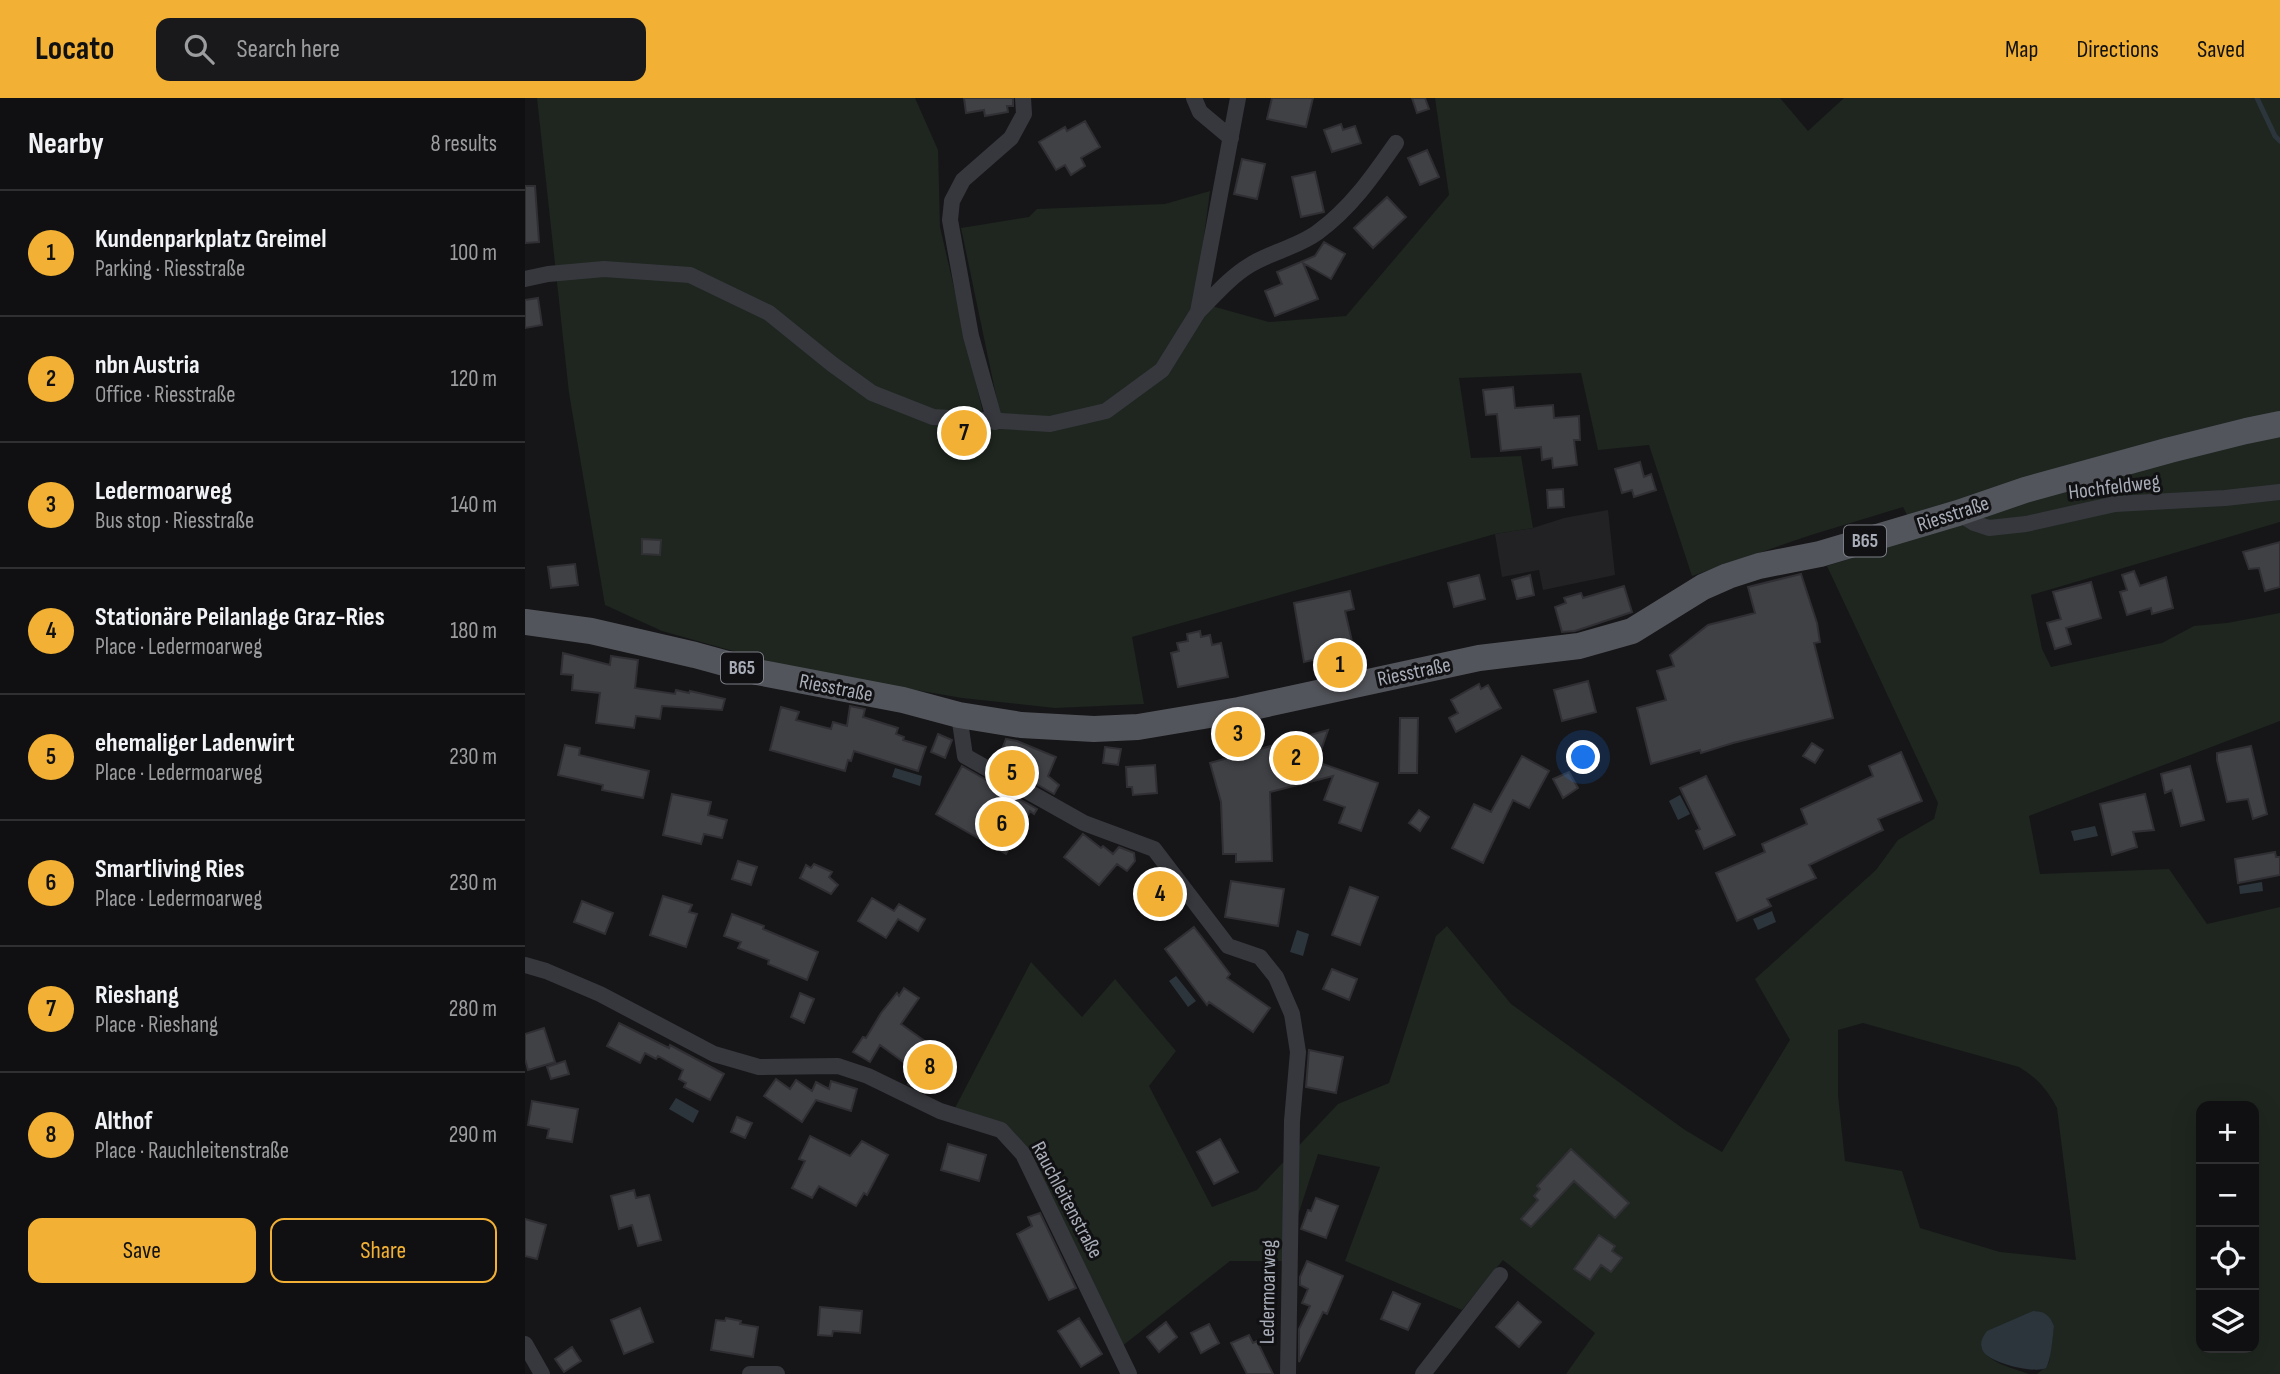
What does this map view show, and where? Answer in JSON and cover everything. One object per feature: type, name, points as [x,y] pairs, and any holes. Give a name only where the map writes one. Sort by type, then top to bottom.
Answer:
[{"type":"main road","name":"Riesstraße","points":[[525,622],[591,631],[757,672],[902,700],[959,715],[1021,725],[1094,729],[1138,727],[1239,710],[1479,658],[1579,646],[1632,631],[1703,587],[1759,566],[1820,554],[2025,490],[2246,430],[2280,424]]},
{"type":"street","points":[[995,422],[971,336],[950,220],[952,201],[963,180],[1011,138],[1024,114],[1023,98]]},
{"type":"street","points":[[1193,98],[1199,112],[1231,138]]},
{"type":"street","points":[[1198,312],[1238,98]]},
{"type":"street","points":[[525,279],[604,269],[690,275],[769,313],[872,393],[933,417],[1050,424],[1107,411],[1162,370],[1198,312],[1234,276],[1252,264],[1316,234],[1361,192],[1396,143]]},
{"type":"street","name":"Hochfeldweg","points":[[1958,513],[1989,528],[2027,524],[2115,504],[2280,492]]},
{"type":"street","name":"Ledermoarweg","points":[[959,715],[965,756],[1084,823],[1154,849],[1229,946],[1260,957],[1276,978],[1292,1014],[1297,1052],[1291,1121],[1287,1374]]},
{"type":"street","name":"Rauchleitenstraße","points":[[525,965],[600,994],[714,1054],[759,1067],[838,1066],[877,1080],[940,1111],[1001,1130],[1023,1154],[1129,1374]]},
{"type":"street","points":[[1423,1374],[1500,1275]]},
{"type":"street","points":[[525,1344],[542,1374]]},
{"type":"street","points":[[750,1374],[777,1374]]},
{"type":"shaded area","points":[[537,98],[915,98],[938,150],[940,227],[983,413],[998,405],[961,228],[1029,217],[1037,209],[1165,204],[1210,191],[1203,244],[1201,303],[1269,322],[1346,316],[1449,195],[1435,98],[1780,98],[1808,131],[1844,98],[2280,98],[2280,522],[2031,595],[2042,649],[2051,667],[2162,643],[2194,626],[2280,613],[2280,721],[2029,816],[2040,874],[2169,869],[2207,924],[2280,907],[2280,1374],[2037,1374],[2049,1362],[2054,1326],[2046,1315],[2033,1311],[1981,1346],[1995,1361],[2029,1374],[1566,1374],[1595,1333],[1503,1260],[1462,1310],[1345,1261],[1380,1167],[1318,1154],[1283,1261],[1230,1261],[1121,1347],[1028,1149],[1004,1123],[955,1108],[1031,962],[1082,1017],[1115,979],[1176,1051],[1149,1086],[1212,1207],[1257,1190],[1338,1104],[1389,1083],[1436,936],[1447,926],[1511,1004],[1685,1130],[1722,1152],[1790,1040],[1755,979],[1876,870],[1898,840],[1934,819],[1938,803],[1827,566],[1918,537],[1903,507],[1692,576],[1649,445],[1598,450],[1581,373],[1459,378],[1471,458],[1521,456],[1533,528],[1495,534],[1132,637],[1144,704],[1055,708],[962,698],[800,670],[662,631],[605,605],[569,393]],"holes":[[[1863,1023],[2019,1067],[2041,1085],[2057,1108],[2076,1260],[2000,1252],[1920,1228],[1902,1171],[1845,1161],[1838,1095],[1838,1030]]]},
{"type":"shaded area","points":[[1608,510],[1615,575],[1543,590],[1539,570],[1502,577],[1495,534]]},
{"type":"shaded area","points":[[895,768],[922,776],[920,786],[892,777]]},
{"type":"shaded area","points":[[1680,795],[1690,814],[1678,820],[1669,801]]},
{"type":"shaded area","points":[[2095,826],[2098,836],[2074,841],[2071,831]]},
{"type":"shaded area","points":[[2262,882],[2263,891],[2240,894],[2239,886]]},
{"type":"shaded area","points":[[1772,911],[1776,922],[1758,930],[1753,919]]},
{"type":"shaded area","points":[[1297,930],[1309,934],[1303,956],[1290,952]]},
{"type":"shaded area","points":[[1176,976],[1196,1001],[1188,1007],[1169,981]]},
{"type":"shaded area","points":[[676,1098],[699,1111],[693,1123],[669,1109]]},
{"type":"shaded area","points":[[2033,1311],[2046,1314],[2054,1326],[2046,1368],[2032,1370],[2013,1366],[1994,1360],[1983,1351],[1982,1341],[1987,1331]]},
{"type":"building","points":[[964,98],[1013,98],[1013,106],[1007,106],[1008,112],[985,116],[984,110],[966,113]]},
{"type":"building","points":[[1272,98],[1313,98],[1306,127],[1267,119]]},
{"type":"building","points":[[1412,98],[1425,98],[1429,109],[1417,113]]},
{"type":"building","points":[[1085,121],[1100,147],[1081,158],[1085,166],[1071,175],[1065,165],[1056,170],[1039,142],[1065,127],[1067,131]]},
{"type":"building","points":[[1341,124],[1343,130],[1355,126],[1361,143],[1332,152],[1324,130]]},
{"type":"building","points":[[1427,150],[1439,177],[1420,185],[1408,158]]},
{"type":"building","points":[[1242,159],[1265,164],[1257,199],[1234,194]]},
{"type":"building","points":[[1315,172],[1324,212],[1301,217],[1292,177]]},
{"type":"building","points":[[525,186],[535,186],[539,242],[525,243]]},
{"type":"building","points":[[1387,197],[1406,217],[1373,248],[1354,228]]},
{"type":"building","points":[[1324,242],[1345,254],[1331,279],[1303,263],[1318,299],[1275,316],[1265,291],[1282,284],[1277,272],[1315,256]]},
{"type":"building","points":[[538,298],[542,325],[525,328],[525,300]]},
{"type":"building","points":[[1513,387],[1515,408],[1553,405],[1554,418],[1579,416],[1580,440],[1574,440],[1577,465],[1553,468],[1552,458],[1542,460],[1541,447],[1501,451],[1497,414],[1486,415],[1483,390]]},
{"type":"building","points":[[1640,462],[1644,477],[1651,474],[1656,490],[1634,497],[1632,490],[1622,493],[1615,469]]},
{"type":"building","points":[[1563,489],[1564,507],[1548,508],[1547,490]]},
{"type":"building","points":[[642,539],[661,540],[660,555],[642,554]]},
{"type":"building","points":[[2280,542],[2280,587],[2265,591],[2259,568],[2249,569],[2243,552]]},
{"type":"building","points":[[575,564],[578,585],[551,588],[548,567]]},
{"type":"building","points":[[2134,571],[2140,586],[2166,577],[2173,608],[2152,614],[2151,608],[2127,615],[2120,592],[2127,590],[2122,575]]},
{"type":"building","points":[[1801,574],[1817,623],[1820,642],[1814,643],[1833,718],[1651,764],[1637,708],[1666,700],[1657,671],[1674,666],[1670,655],[1708,625],[1755,613],[1748,587]]},
{"type":"building","points":[[1479,575],[1485,599],[1454,607],[1448,583]]},
{"type":"building","points":[[1530,575],[1534,595],[1517,599],[1512,580]]},
{"type":"building","points":[[2091,582],[2101,618],[2066,628],[2071,644],[2055,649],[2047,623],[2061,619],[2053,592]]},
{"type":"building","points":[[1624,586],[1632,612],[1575,631],[1562,632],[1555,607],[1566,603],[1564,598],[1581,593],[1583,598]]},
{"type":"building","points":[[1350,591],[1354,609],[1345,611],[1354,650],[1304,662],[1294,603]]},
{"type":"building","points":[[1200,631],[1201,637],[1210,635],[1212,645],[1221,643],[1228,677],[1178,687],[1171,653],[1179,651],[1177,643],[1188,641],[1187,634]]},
{"type":"building","points":[[563,653],[610,665],[611,656],[638,660],[635,688],[675,694],[676,690],[690,691],[725,699],[722,710],[662,706],[660,719],[636,716],[634,728],[596,723],[600,693],[572,690],[573,675],[561,674]]},
{"type":"building","points":[[1588,681],[1596,712],[1562,721],[1554,690]]},
{"type":"building","points":[[1479,684],[1481,689],[1488,685],[1501,708],[1456,732],[1449,718],[1458,713],[1451,700]]},
{"type":"building","points":[[850,706],[865,709],[863,717],[898,728],[896,734],[904,737],[903,740],[926,747],[918,771],[854,751],[845,771],[770,750],[781,707],[799,712],[796,720],[831,729],[833,722],[847,726]]},
{"type":"building","points":[[1400,718],[1418,718],[1417,773],[1399,773]]},
{"type":"building","points":[[1328,730],[1317,762],[1378,783],[1361,831],[1339,823],[1345,807],[1324,800],[1333,776],[1270,792],[1272,861],[1236,862],[1236,854],[1223,854],[1221,802],[1210,763]]},
{"type":"building","points":[[938,734],[952,740],[945,758],[931,752]]},
{"type":"building","points":[[1006,739],[1056,757],[1048,776],[1059,785],[1054,794],[997,762]]},
{"type":"building","points":[[1812,743],[1823,750],[1815,763],[1803,756]]},
{"type":"building","points":[[565,745],[580,748],[579,755],[649,771],[643,798],[602,790],[603,785],[558,775]]},
{"type":"building","points":[[2251,746],[2267,814],[2253,819],[2248,799],[2227,802],[2217,760],[2217,753]]},
{"type":"building","points":[[1105,747],[1121,749],[1118,765],[1103,763]]},
{"type":"building","points":[[1901,752],[1922,801],[1878,819],[1883,830],[1809,865],[1816,878],[1767,899],[1771,906],[1737,921],[1716,873],[1765,852],[1762,844],[1807,824],[1801,809],[1873,776],[1869,766]]},
{"type":"building","points":[[1522,756],[1549,771],[1529,808],[1513,800],[1483,863],[1452,848],[1474,804],[1491,812]]},
{"type":"building","points":[[1155,765],[1157,793],[1133,795],[1132,787],[1127,787],[1126,767]]},
{"type":"building","points":[[962,766],[1037,809],[1034,814],[1030,811],[1006,854],[936,814]]},
{"type":"building","points":[[2190,766],[2204,820],[2181,826],[2172,790],[2165,793],[2161,774]]},
{"type":"building","points":[[1569,772],[1578,788],[1563,798],[1553,779]]},
{"type":"building","points":[[1706,776],[1735,835],[1704,849],[1696,831],[1700,829],[1680,788]]},
{"type":"building","points":[[672,794],[711,802],[708,815],[727,820],[722,838],[704,834],[701,844],[663,835]]},
{"type":"building","points":[[2145,794],[2154,830],[2133,832],[2137,847],[2112,855],[2100,804]]},
{"type":"building","points":[[1419,810],[1429,817],[1420,831],[1409,823]]},
{"type":"building","points":[[1083,834],[1113,854],[1119,847],[1134,853],[1135,861],[1127,871],[1117,864],[1099,885],[1064,857]]},
{"type":"building","points":[[2275,852],[2276,857],[2280,857],[2280,875],[2238,883],[2235,859]]},
{"type":"building","points":[[738,861],[757,867],[751,885],[732,879]]},
{"type":"building","points":[[814,864],[832,872],[829,877],[838,885],[831,894],[800,878],[806,865],[811,868]]},
{"type":"building","points":[[1159,873],[1179,900],[1159,915],[1138,889]]},
{"type":"building","points":[[1231,881],[1284,889],[1278,926],[1225,917]]},
{"type":"building","points":[[1350,887],[1378,897],[1360,945],[1332,935]]},
{"type":"building","points":[[663,896],[692,905],[689,912],[697,914],[686,947],[650,935]]},
{"type":"building","points":[[872,898],[894,911],[899,904],[925,919],[918,931],[898,919],[886,938],[858,921]]},
{"type":"building","points":[[582,901],[613,913],[605,934],[574,922]]},
{"type":"building","points":[[732,914],[818,952],[807,980],[768,964],[769,960],[738,948],[741,942],[724,936]]},
{"type":"building","points":[[1194,927],[1230,974],[1227,978],[1270,1008],[1253,1032],[1209,1002],[1207,1005],[1165,949]]},
{"type":"building","points":[[1332,969],[1357,979],[1349,1000],[1323,989]]},
{"type":"building","points":[[904,988],[919,998],[901,1024],[954,1062],[935,1088],[930,1085],[925,1092],[908,1084],[917,1072],[880,1045],[870,1062],[853,1052],[863,1037],[866,1038],[881,1013]]},
{"type":"building","points":[[800,993],[814,999],[804,1023],[791,1017]]},
{"type":"building","points":[[619,1023],[669,1048],[670,1045],[724,1074],[710,1100],[684,1087],[686,1083],[679,1079],[683,1070],[658,1056],[656,1059],[645,1053],[640,1063],[607,1046]]},
{"type":"building","points":[[544,1028],[555,1062],[528,1070],[525,1034]]},
{"type":"building","points":[[1309,1050],[1343,1057],[1336,1093],[1306,1087]]},
{"type":"building","points":[[565,1061],[569,1074],[551,1079],[547,1067]]},
{"type":"building","points":[[776,1079],[790,1089],[796,1080],[812,1091],[816,1082],[829,1089],[831,1081],[857,1089],[851,1111],[816,1100],[802,1122],[764,1096]]},
{"type":"building","points":[[532,1101],[578,1109],[572,1142],[547,1138],[549,1129],[528,1125]]},
{"type":"building","points":[[737,1117],[752,1123],[745,1138],[731,1132]]},
{"type":"building","points":[[810,1136],[850,1156],[862,1141],[888,1155],[867,1195],[864,1193],[856,1206],[819,1186],[812,1198],[792,1188],[805,1161],[799,1159]]},
{"type":"building","points":[[1220,1139],[1238,1172],[1214,1184],[1197,1152]]},
{"type":"building","points":[[948,1144],[986,1155],[979,1181],[941,1170]]},
{"type":"building","points":[[1571,1149],[1629,1203],[1615,1218],[1574,1181],[1531,1227],[1521,1219],[1538,1200],[1534,1196],[1540,1189],[1537,1186]]},
{"type":"building","points":[[634,1190],[636,1198],[649,1195],[661,1240],[638,1246],[632,1225],[619,1229],[611,1196]]},
{"type":"building","points":[[1316,1198],[1338,1206],[1326,1238],[1301,1229]]},
{"type":"building","points":[[1040,1213],[1076,1288],[1049,1300],[1017,1234],[1032,1226],[1028,1217]]},
{"type":"building","points":[[525,1219],[546,1225],[537,1259],[525,1256]]},
{"type":"building","points":[[1599,1235],[1615,1246],[1612,1251],[1622,1258],[1611,1272],[1601,1265],[1590,1280],[1574,1269]]},
{"type":"building","points":[[1307,1261],[1343,1276],[1327,1314],[1323,1312],[1299,1362],[1299,1329],[1310,1306],[1302,1303],[1308,1289],[1300,1285],[1300,1277]]},
{"type":"building","points":[[1393,1292],[1420,1304],[1408,1330],[1381,1319]]},
{"type":"building","points":[[1518,1302],[1541,1322],[1519,1347],[1496,1327]]},
{"type":"building","points":[[820,1307],[862,1311],[860,1333],[833,1331],[832,1336],[818,1335]]},
{"type":"building","points":[[640,1308],[653,1342],[624,1354],[611,1320]]},
{"type":"building","points":[[726,1318],[758,1327],[753,1357],[711,1350],[716,1320],[725,1321]]},
{"type":"building","points":[[1079,1318],[1102,1354],[1081,1367],[1058,1331]]},
{"type":"building","points":[[1166,1322],[1177,1337],[1159,1352],[1147,1337]]},
{"type":"building","points":[[1209,1324],[1219,1343],[1201,1353],[1191,1333]]},
{"type":"building","points":[[1249,1335],[1253,1343],[1257,1341],[1273,1374],[1247,1374],[1231,1343]]},
{"type":"building","points":[[572,1347],[581,1361],[564,1372],[555,1359]]},
{"type":"waterway","points":[[2257,98],[2280,141]]},
{"type":"place","name":"Rieshang","points":[[964,433]]},
{"type":"place","name":"Kundenparkplatz Greimel","points":[[1340,665]]},
{"type":"place","name":"Ledermoarweg","points":[[1238,734]]},
{"type":"place","name":"nbn Austria","points":[[1296,758]]},
{"type":"place","name":"ehemaliger Ladenwirt","points":[[1012,773]]},
{"type":"place","name":"Smartliving Ries","points":[[1002,824]]},
{"type":"place","name":"Stationäre Peilanlage Graz-Ries","points":[[1160,894]]},
{"type":"place","name":"Althof","points":[[930,1067]]}]
